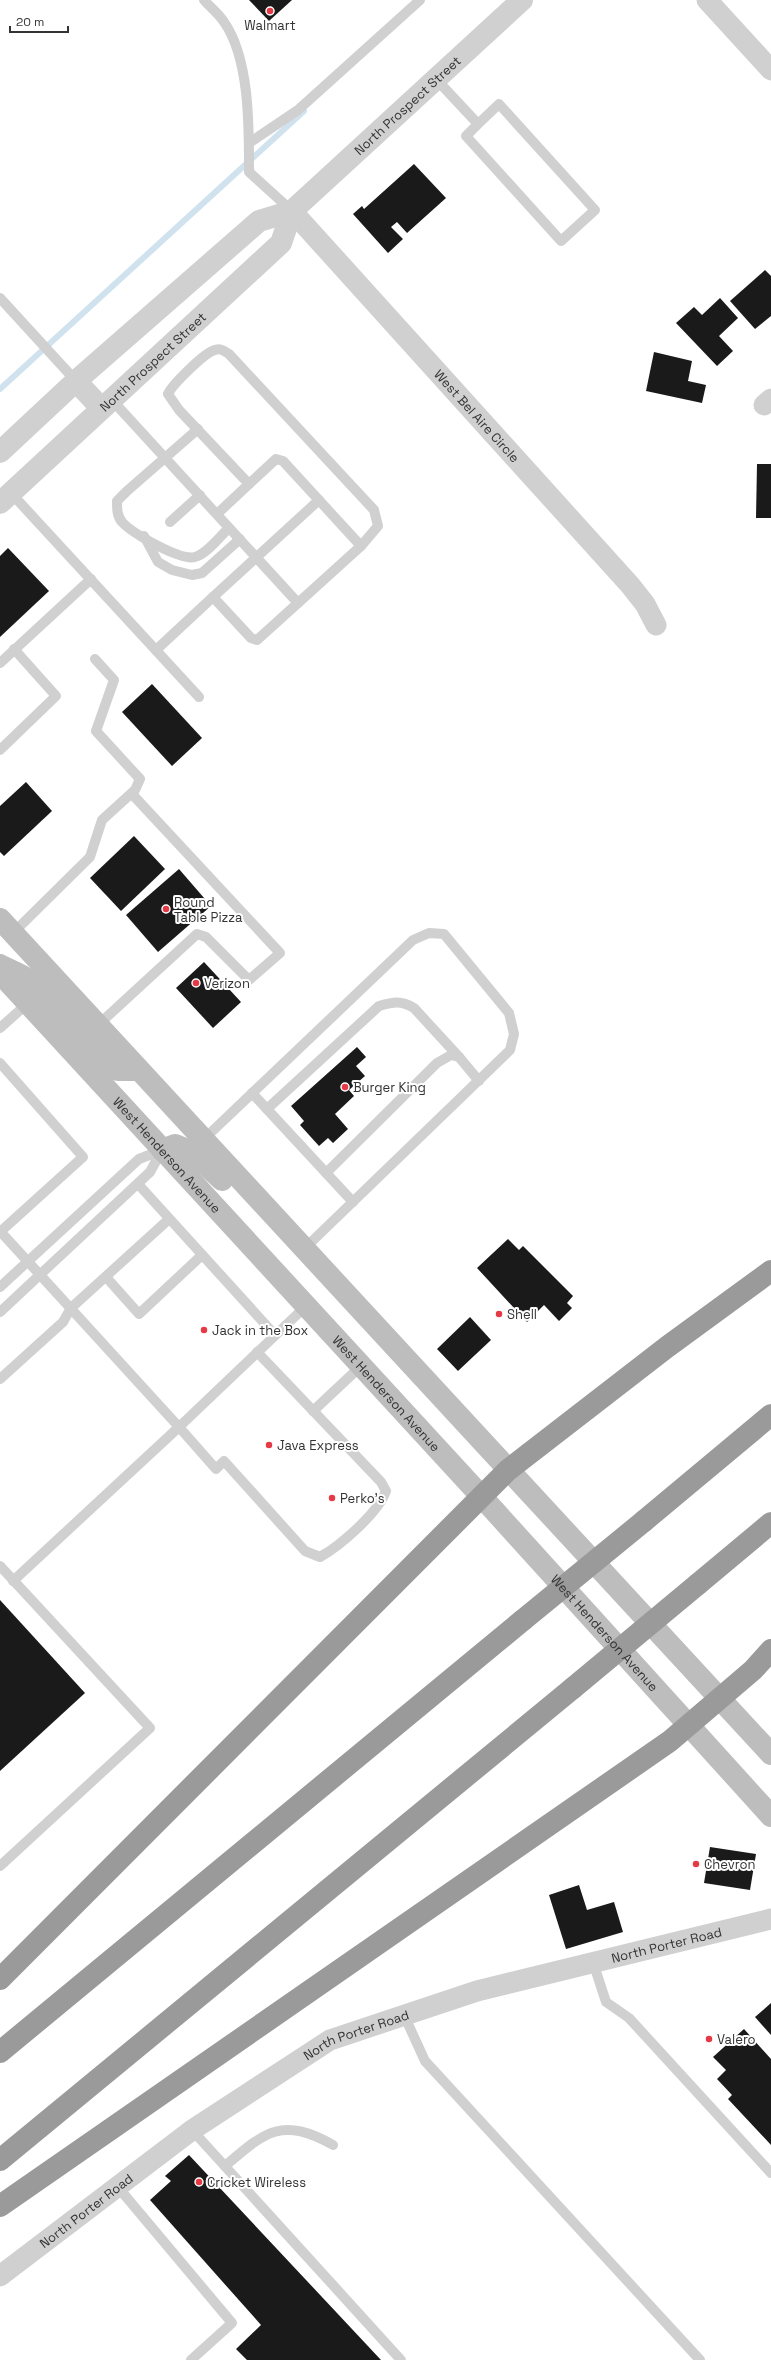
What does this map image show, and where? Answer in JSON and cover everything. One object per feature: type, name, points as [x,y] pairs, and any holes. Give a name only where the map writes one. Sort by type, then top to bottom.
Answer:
[{"type":"highway","points":[[0,1979],[508,1470],[667,1348],[771,1271]]},
{"type":"highway","points":[[0,2052],[771,1415]]},
{"type":"highway","points":[[0,2160],[771,1523]]},
{"type":"highway","points":[[0,2206],[690,1726],[753,1670],[771,1650]]},
{"type":"main road","points":[[6,926],[719,1700],[771,1754]]},
{"type":"main road","points":[[0,965],[27,979],[41,991],[87,1042],[118,1070],[139,1070]]},
{"type":"main road","name":"West Henderson Avenue","points":[[0,973],[481,1496],[771,1816]]},
{"type":"main road","points":[[162,1150],[175,1145],[192,1152],[218,1176],[281,1248],[304,1250]]},
{"type":"street","name":"North Prospect Street","points":[[0,452],[76,381],[259,221],[292,211],[522,0]]},
{"type":"street","points":[[707,0],[771,70]]},
{"type":"street","name":"North Prospect Street","points":[[6,498],[106,403],[281,243],[292,211]]},
{"type":"street","name":"West Bel Aire Circle","points":[[292,211],[630,585],[644,604],[656,625]]},
{"type":"street","points":[[76,381],[106,403]]},
{"type":"street","name":"North Porter Road","points":[[0,2276],[192,2130],[330,2040],[477,1991],[771,1919]]},
{"type":"lane","points":[[204,0],[224,22],[236,44],[243,76],[249,143],[249,172],[292,211]]},
{"type":"lane","points":[[249,143],[298,110],[420,0]]},
{"type":"lane","points":[[436,79],[478,124]]},
{"type":"lane","points":[[499,104],[595,210],[561,241],[466,136],[478,124],[499,104]]},
{"type":"lane","points":[[0,298],[76,381]]},
{"type":"lane","points":[[213,597],[251,638],[257,640],[361,546],[378,526],[374,510],[229,354],[221,349],[213,350],[176,382],[168,394],[172,402],[249,484]]},
{"type":"lane","points":[[106,403],[166,458],[298,603]]},
{"type":"lane","points":[[198,429],[117,501],[117,512],[122,521],[144,536],[159,546],[186,558],[196,557],[229,528]]},
{"type":"lane","points":[[217,514],[276,459],[283,461],[361,546]]},
{"type":"lane","points":[[170,522],[200,495]]},
{"type":"lane","points":[[6,498],[90,579],[200,698]]},
{"type":"lane","points":[[156,650],[319,500]]},
{"type":"lane","points":[[144,536],[158,562],[172,570],[192,575],[202,573],[240,539]]},
{"type":"lane","points":[[0,663],[90,579]]},
{"type":"lane","points":[[0,750],[56,696],[14,649]]},
{"type":"lane","points":[[6,926],[90,857],[102,820],[136,790],[140,779],[96,731],[114,680],[95,659]]},
{"type":"lane","points":[[98,1025],[197,934],[206,937],[249,980],[280,953],[132,794]]},
{"type":"lane","points":[[203,1140],[412,940],[429,933],[444,934],[509,1013],[514,1034],[510,1050],[304,1250]]},
{"type":"lane","points":[[267,1109],[379,1006],[394,1002],[405,1002],[414,1008],[479,1081]]},
{"type":"lane","points":[[0,1028],[28,1003]]},
{"type":"lane","points":[[326,1173],[437,1064],[451,1055],[459,1058]]},
{"type":"lane","points":[[0,1063],[83,1157],[0,1231],[216,1468],[224,1461],[305,1551],[320,1556],[333,1550],[382,1503],[386,1491],[380,1482],[257,1352]]},
{"type":"lane","points":[[252,1093],[353,1202]]},
{"type":"lane","points":[[0,1312],[150,1172],[162,1150]]},
{"type":"lane","points":[[0,1287],[139,1159],[162,1150]]},
{"type":"lane","points":[[138,1184],[168,1220],[276,1335]]},
{"type":"lane","points":[[0,1379],[63,1322],[71,1308],[168,1220]]},
{"type":"lane","points":[[106,1277],[139,1314],[202,1255]]},
{"type":"lane","points":[[13,1581],[179,1427],[306,1306]]},
{"type":"lane","points":[[313,1411],[361,1366]]},
{"type":"lane","points":[[0,1566],[150,1728],[0,1866]]},
{"type":"lane","points":[[593,1962],[606,2002],[629,2018],[771,2173]]},
{"type":"lane","points":[[404,2016],[425,2061],[700,2360]]},
{"type":"lane","points":[[192,2130],[401,2360]]},
{"type":"lane","points":[[225,2166],[255,2140],[272,2131],[301,2132],[317,2136],[333,2145]]},
{"type":"lane","points":[[117,2186],[232,2323],[191,2360]]},
{"type":"building","name":"Walmart","points":[[249,0],[292,0],[269,21]]},
{"type":"building","points":[[414,164],[446,198],[407,233],[397,222],[391,227],[403,239],[388,253],[353,214],[362,206],[364,209]]},
{"type":"building","points":[[765,270],[771,276],[771,316],[755,329],[730,301]]},
{"type":"building","points":[[720,298],[738,318],[719,336],[733,351],[717,366],[676,323],[694,307],[702,315]]},
{"type":"building","points":[[654,352],[692,361],[688,381],[706,385],[702,403],[646,391]]},
{"type":"building","points":[[757,464],[771,464],[771,518],[756,518]]},
{"type":"building","points":[[8,548],[49,591],[0,637],[0,556]]},
{"type":"building","points":[[152,684],[202,738],[172,766],[122,712]]},
{"type":"building","points":[[26,782],[52,811],[4,856],[0,852],[0,806]]},
{"type":"building","points":[[134,836],[165,869],[121,911],[90,878]]},
{"type":"building","points":[[179,869],[211,906],[158,952],[126,915]]},
{"type":"building","points":[[204,962],[241,1002],[213,1028],[176,988]]},
{"type":"building","points":[[357,1047],[366,1057],[356,1066],[365,1076],[349,1090],[354,1096],[335,1114],[348,1129],[333,1143],[328,1138],[319,1146],[300,1125],[304,1121],[291,1106]]},
{"type":"building","points":[[508,1239],[519,1250],[523,1246],[573,1296],[567,1303],[572,1308],[559,1321],[544,1305],[527,1322],[477,1268]]},
{"type":"building","name":"Shell","points":[[470,1317],[491,1340],[458,1371],[437,1349]]},
{"type":"building","points":[[0,1600],[85,1693],[0,1771]]},
{"type":"building","points":[[710,1847],[756,1854],[750,1890],[704,1883]]},
{"type":"building","points":[[579,1885],[587,1910],[614,1902],[623,1932],[566,1949],[549,1895]]},
{"type":"building","points":[[771,2003],[771,2035],[755,2017]]},
{"type":"building","points":[[744,2029],[771,2059],[771,2145],[728,2099],[732,2095],[717,2079],[726,2070],[713,2057]]},
{"type":"building","points":[[189,2155],[381,2360],[247,2360],[236,2349],[261,2325],[150,2200],[171,2181],[165,2176]]},
{"type":"waterway","points":[[0,389],[304,111]]},
{"type":"place","name":"Walmart","points":[[270,11]]},
{"type":"place","name":"Round Table Pizza","points":[[166,909]]},
{"type":"place","name":"Verizon","points":[[196,983]]},
{"type":"place","name":"Burger King","points":[[345,1087]]},
{"type":"place","name":"Shell","points":[[499,1314]]},
{"type":"place","name":"Jack in the Box","points":[[204,1330]]},
{"type":"place","name":"Java Express","points":[[269,1445]]},
{"type":"place","name":"Perko's","points":[[332,1498]]},
{"type":"place","name":"Chevron","points":[[696,1864]]},
{"type":"place","name":"Valero","points":[[709,2039]]},
{"type":"place","name":"Cricket Wireless","points":[[199,2182]]}]
